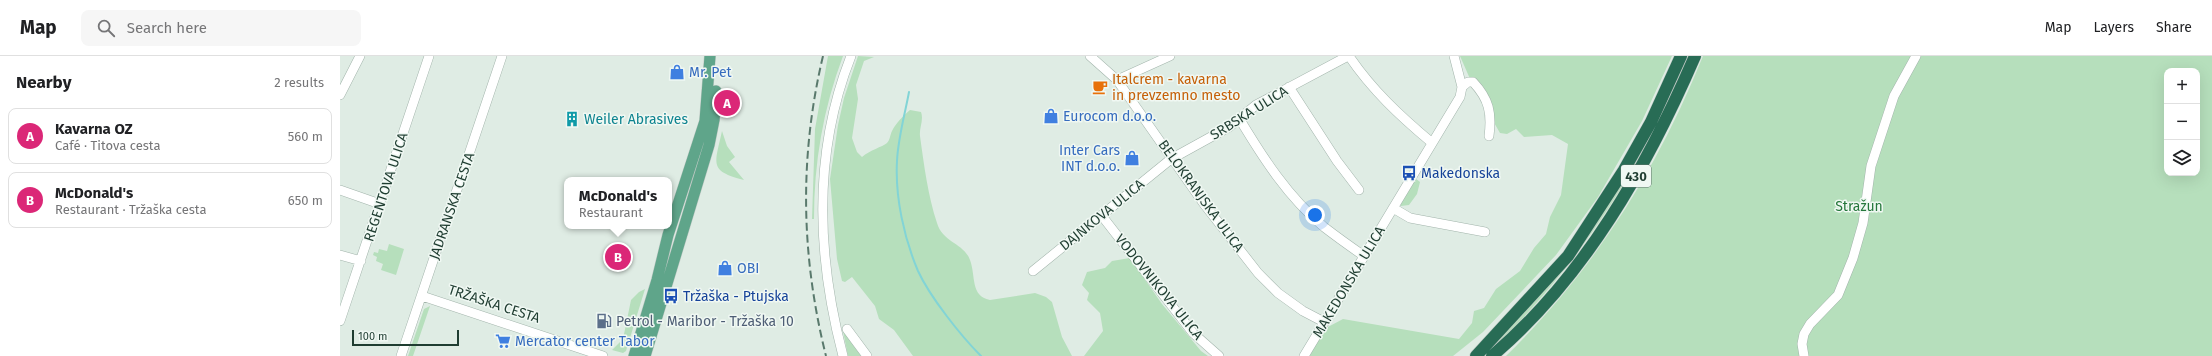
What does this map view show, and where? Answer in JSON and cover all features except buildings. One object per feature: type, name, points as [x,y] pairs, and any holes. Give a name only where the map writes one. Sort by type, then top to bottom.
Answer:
[{"type":"highway","name":"430","points":[[1493,352],[1568,256],[1598,211],[1624,170],[1650,122],[1681,56]]},
{"type":"highway","name":"430","points":[[1476,356],[1493,352],[1538,311],[1607,224],[1662,128],[1695,56]]},
{"type":"highway","points":[[1470,356],[1493,352]]},
{"type":"main road","points":[[672,226],[695,174],[705,120],[710,56]]},
{"type":"main road","points":[[645,356],[695,174],[714,120],[718,56]]},
{"type":"main road","points":[[634,356],[671,229]]},
{"type":"street","points":[[340,95],[360,56]]},
{"type":"street","name":"REGENTOVA ULICA","points":[[340,318],[361,261],[429,56]]},
{"type":"street","name":"JADRANSKA CESTA","points":[[401,356],[502,56]]},
{"type":"street","points":[[842,356],[826,269],[822,206],[827,151],[832,124],[838,97],[851,56]]},
{"type":"street","name":"BELOKRANJSKA ULICA","points":[[1090,56],[1117,80],[1171,159],[1263,279],[1278,293],[1303,311],[1324,322]]},
{"type":"street","points":[[1117,80],[1170,56]]},
{"type":"street","points":[[1349,56],[1381,98],[1431,142]]},
{"type":"street","name":"SRBSKA ULICA","points":[[1171,159],[1229,127],[1256,105],[1349,56]]},
{"type":"street","points":[[1454,56],[1462,87],[1468,82],[1473,82],[1487,101],[1491,114],[1489,136]]},
{"type":"street","points":[[1804,356],[1802,344],[1804,334],[1810,324],[1838,295],[1853,258],[1863,223],[1871,166],[1894,96],[1916,56]]},
{"type":"street","points":[[1289,87],[1337,161],[1359,190]]},
{"type":"street","name":"MAKEDONSKA ULICA","points":[[1304,356],[1431,142],[1460,97],[1462,87]]},
{"type":"street","points":[[1239,118],[1259,151],[1288,189],[1324,226],[1364,256]]},
{"type":"street","name":"DAJNKOVA ULICA","points":[[1033,270],[1171,159]]},
{"type":"street","points":[[340,190],[380,204]]},
{"type":"street","points":[[1393,208],[1410,218],[1485,232]]},
{"type":"street","name":"VODOVNIKOVA ULICA","points":[[1102,216],[1194,333],[1219,356]]},
{"type":"street","points":[[340,255],[361,261]]},
{"type":"street","name":"TRŽAŠKA CESTA","points":[[422,296],[603,356]]},
{"type":"street","points":[[847,329],[867,356]]},
{"type":"green space","points":[[828,56],[843,56],[830,96],[821,136],[814,198],[814,219],[812,219],[815,129]]},
{"type":"green space","points":[[858,56],[874,57],[864,61],[856,85],[858,99],[852,138],[857,152],[862,157],[887,143],[892,131],[907,112],[910,110],[921,112],[922,118],[920,136],[923,158],[937,223],[944,235],[967,254],[972,266],[976,290],[984,298],[990,300],[1035,293],[1046,297],[1052,302],[1062,337],[1072,356],[913,356],[894,330],[879,319],[875,306],[852,277],[845,282],[842,281],[837,259],[830,179],[838,125],[844,98]]},
{"type":"green space","points":[[1460,56],[1672,56],[1642,121],[1598,197],[1556,255],[1483,332],[1453,356],[1308,356],[1326,328],[1343,319],[1459,339],[1472,323],[1474,311],[1484,308],[1496,289],[1520,271],[1534,248],[1546,234],[1550,217],[1561,195],[1568,144],[1552,135],[1524,137],[1516,129],[1507,134],[1500,133],[1474,88]]},
{"type":"green space","points":[[1686,56],[1689,56],[1650,139],[1603,217],[1548,290],[1518,324],[1485,356],[1480,356],[1566,263]]},
{"type":"green space","name":"Stražun","points":[[1703,56],[2212,56],[2212,356],[1506,356],[1538,323],[1595,253],[1644,178],[1665,139]]},
{"type":"green space","points":[[722,131],[727,146],[735,157],[729,162],[744,180],[732,177],[719,169],[716,159]]},
{"type":"green space","points":[[1415,178],[1420,182],[1417,194],[1409,205],[1401,206],[1400,204]]},
{"type":"green space","points":[[389,244],[404,249],[396,275],[381,270],[383,264],[376,261],[377,257],[373,255],[374,252],[378,253],[379,249],[387,251]]},
{"type":"green space","points":[[1130,258],[1162,304],[1201,351],[1208,356],[1084,356],[1103,331],[1100,313],[1087,300],[1089,293],[1082,285],[1087,272],[1105,268],[1112,261]]},
{"type":"green space","points":[[645,289],[626,351],[623,353],[612,350],[623,339],[631,300],[639,292]]},
{"type":"green space","points":[[430,306],[413,356],[408,356],[424,309]]},
{"type":"green space","points":[[843,331],[859,353],[861,356],[848,356]]},
{"type":"waterway","points":[[909,92],[900,135],[897,161],[897,189],[905,231],[913,258],[923,281],[955,327],[981,356]]},
{"type":"railway","points":[[823,56],[815,94],[810,131],[806,206],[812,281],[826,356]]},
{"type":"place","name":"Mr. Pet","points":[[677,72]]},
{"type":"place","name":"Italcrem - kavarna in prevzemno mesto","points":[[1100,87]]},
{"type":"place","name":"Kavarna OZ","points":[[727,103]]},
{"type":"place","name":"Eurocom d.o.o.","points":[[1051,116]]},
{"type":"place","name":"Weiler Abrasives","points":[[572,119]]},
{"type":"place","name":"Inter Cars INT d.o.o.","points":[[1132,158]]},
{"type":"place","name":"Makedonska","points":[[1409,173]]},
{"type":"place","name":"McDonald's","points":[[618,257]]},
{"type":"place","name":"OBI","points":[[725,268]]},
{"type":"place","name":"Tržaška - Ptujska","points":[[671,296]]},
{"type":"place","name":"Petrol - Maribor - Tržaška 10","points":[[604,321]]},
{"type":"place","name":"Mercator center Tabor","points":[[503,341]]}]
